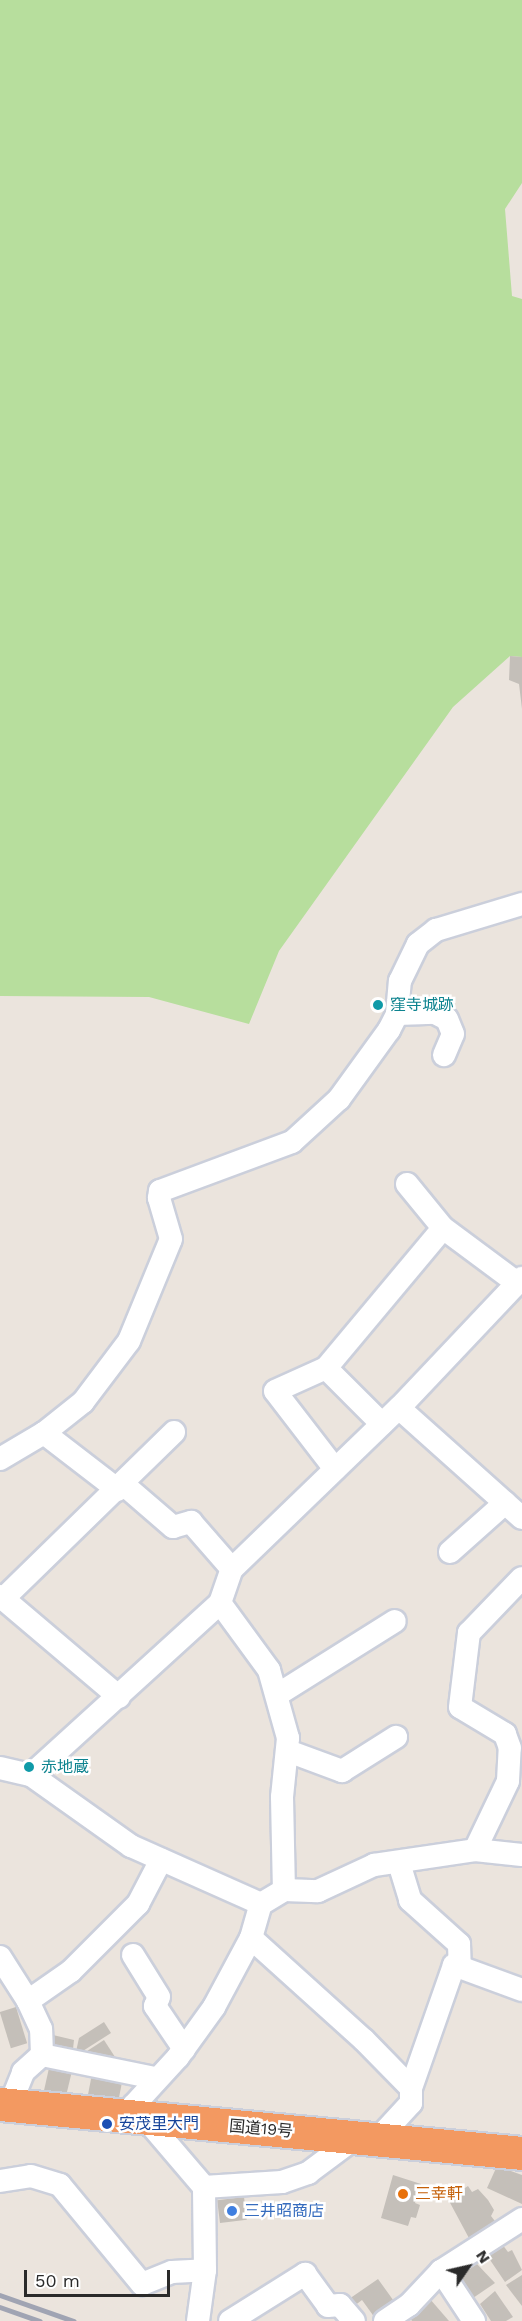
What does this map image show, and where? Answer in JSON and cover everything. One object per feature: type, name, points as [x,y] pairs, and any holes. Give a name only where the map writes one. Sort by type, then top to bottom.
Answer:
[{"type":"highway","name":"国道19号","points":[[5,2105],[522,2153]]},
{"type":"street","points":[[0,1459],[44,1433],[83,1402],[129,1341],[171,1239],[159,1198],[160,1191],[292,1142],[339,1099],[397,1014],[400,981],[418,944],[436,930],[522,904]]},
{"type":"street","points":[[397,1014],[435,1013],[447,1019],[453,1034],[444,1055]]},
{"type":"street","points":[[31,1775],[220,1603],[232,1569],[399,1408],[519,1281],[443,1228],[407,1184]]},
{"type":"street","points":[[335,1469],[275,1391],[326,1368],[443,1228]]},
{"type":"street","points":[[326,1368],[382,1424]]},
{"type":"street","points":[[399,1408],[522,1518]]},
{"type":"street","points":[[119,1697],[1,1598],[120,1487],[174,1432]]},
{"type":"street","points":[[44,1433],[173,1527],[191,1522],[232,1569]]},
{"type":"street","points":[[450,1552],[505,1503]]},
{"type":"street","points":[[475,1850],[508,1781],[510,1748],[505,1734],[454,1716],[469,1633],[522,1578]]},
{"type":"street","points":[[220,1603],[269,1670],[277,1695],[288,1751],[282,1797],[284,1890]]},
{"type":"street","points":[[277,1695],[395,1621]]},
{"type":"street","points":[[288,1751],[342,1771],[396,1737]]},
{"type":"street","points":[[0,1768],[31,1775],[131,1846],[261,1904]]},
{"type":"street","points":[[198,2321],[205,2270],[204,2187],[141,2117],[134,2104],[155,2078],[184,2049],[214,2007],[251,1938],[261,1904],[284,1890],[318,1891],[374,1865],[475,1850],[522,1856]]},
{"type":"street","points":[[28,2001],[71,1971],[138,1904],[161,1860]]},
{"type":"street","points":[[399,1863],[410,1900],[459,1944],[460,1967]]},
{"type":"street","points":[[251,1938],[364,2040],[411,2088]]},
{"type":"street","points":[[133,1955],[159,1997],[155,2006],[184,2049]]},
{"type":"street","points":[[0,1957],[38,2018],[42,2055]]},
{"type":"street","points":[[204,2187],[282,2182],[308,2173],[366,2139],[411,2103],[411,2088],[436,2007],[454,1965],[522,1990]]},
{"type":"street","points":[[42,2055],[155,2078]]},
{"type":"street","points":[[5,2105],[23,2072],[42,2055]]},
{"type":"street","points":[[0,2181],[31,2176],[60,2185],[142,2284],[172,2272],[205,2270]]},
{"type":"street","points":[[385,2321],[409,2305],[441,2271],[522,2219]]},
{"type":"street","points":[[441,2271],[474,2321]]},
{"type":"street","points":[[230,2321],[305,2274],[328,2306],[340,2305],[354,2321]]},
{"type":"green space","points":[[0,0],[522,0],[522,183],[505,209],[512,296],[522,299],[522,657],[510,656],[453,707],[279,951],[249,1024],[149,997],[0,996]]},
{"type":"building","points":[[510,656],[522,657],[522,709],[519,684],[509,680]]},
{"type":"building","points":[[16,2007],[27,2043],[11,2048],[0,2012]]},
{"type":"building","points":[[104,2022],[111,2033],[75,2056],[79,2038]]},
{"type":"building","points":[[53,2035],[74,2040],[72,2058],[48,2054]]},
{"type":"building","points":[[104,2040],[115,2057],[81,2055]]},
{"type":"building","points":[[49,2068],[72,2071],[66,2096],[43,2095]]},
{"type":"building","points":[[92,2074],[122,2080],[118,2103],[87,2098]]},
{"type":"building","points":[[497,2166],[522,2175],[522,2204],[487,2188]]},
{"type":"building","name":"三幸軒","points":[[393,2175],[421,2184],[415,2203],[420,2205],[416,2218],[411,2217],[408,2226],[381,2218]]},
{"type":"building","points":[[468,2186],[472,2192],[478,2189],[488,2200],[494,2210],[491,2216],[498,2225],[470,2240],[448,2199]]},
{"type":"building","name":"三井昭商店","points":[[244,2197],[247,2220],[220,2223],[217,2200]]},
{"type":"building","points":[[502,2244],[508,2252],[512,2250],[522,2270],[505,2282],[486,2254]]},
{"type":"building","points":[[477,2264],[495,2283],[473,2298],[458,2277]]},
{"type":"building","points":[[522,2275],[522,2306],[506,2285]]},
{"type":"building","points":[[378,2279],[396,2304],[375,2318],[362,2300],[354,2306],[349,2299]]},
{"type":"building","points":[[495,2291],[513,2317],[506,2321],[491,2321],[480,2304]]},
{"type":"building","points":[[430,2299],[449,2321],[412,2321],[408,2315]]},
{"type":"railway","points":[[0,2295],[74,2321]]},
{"type":"railway","points":[[0,2307],[40,2321]]},
{"type":"place","name":"窪寺城跡","points":[[378,1005]]},
{"type":"place","name":"赤地蔵","points":[[29,1767]]},
{"type":"place","name":"安茂里大門","points":[[107,2124]]},
{"type":"place","name":"三幸軒","points":[[403,2194]]},
{"type":"place","name":"三井昭商店","points":[[232,2211]]}]
